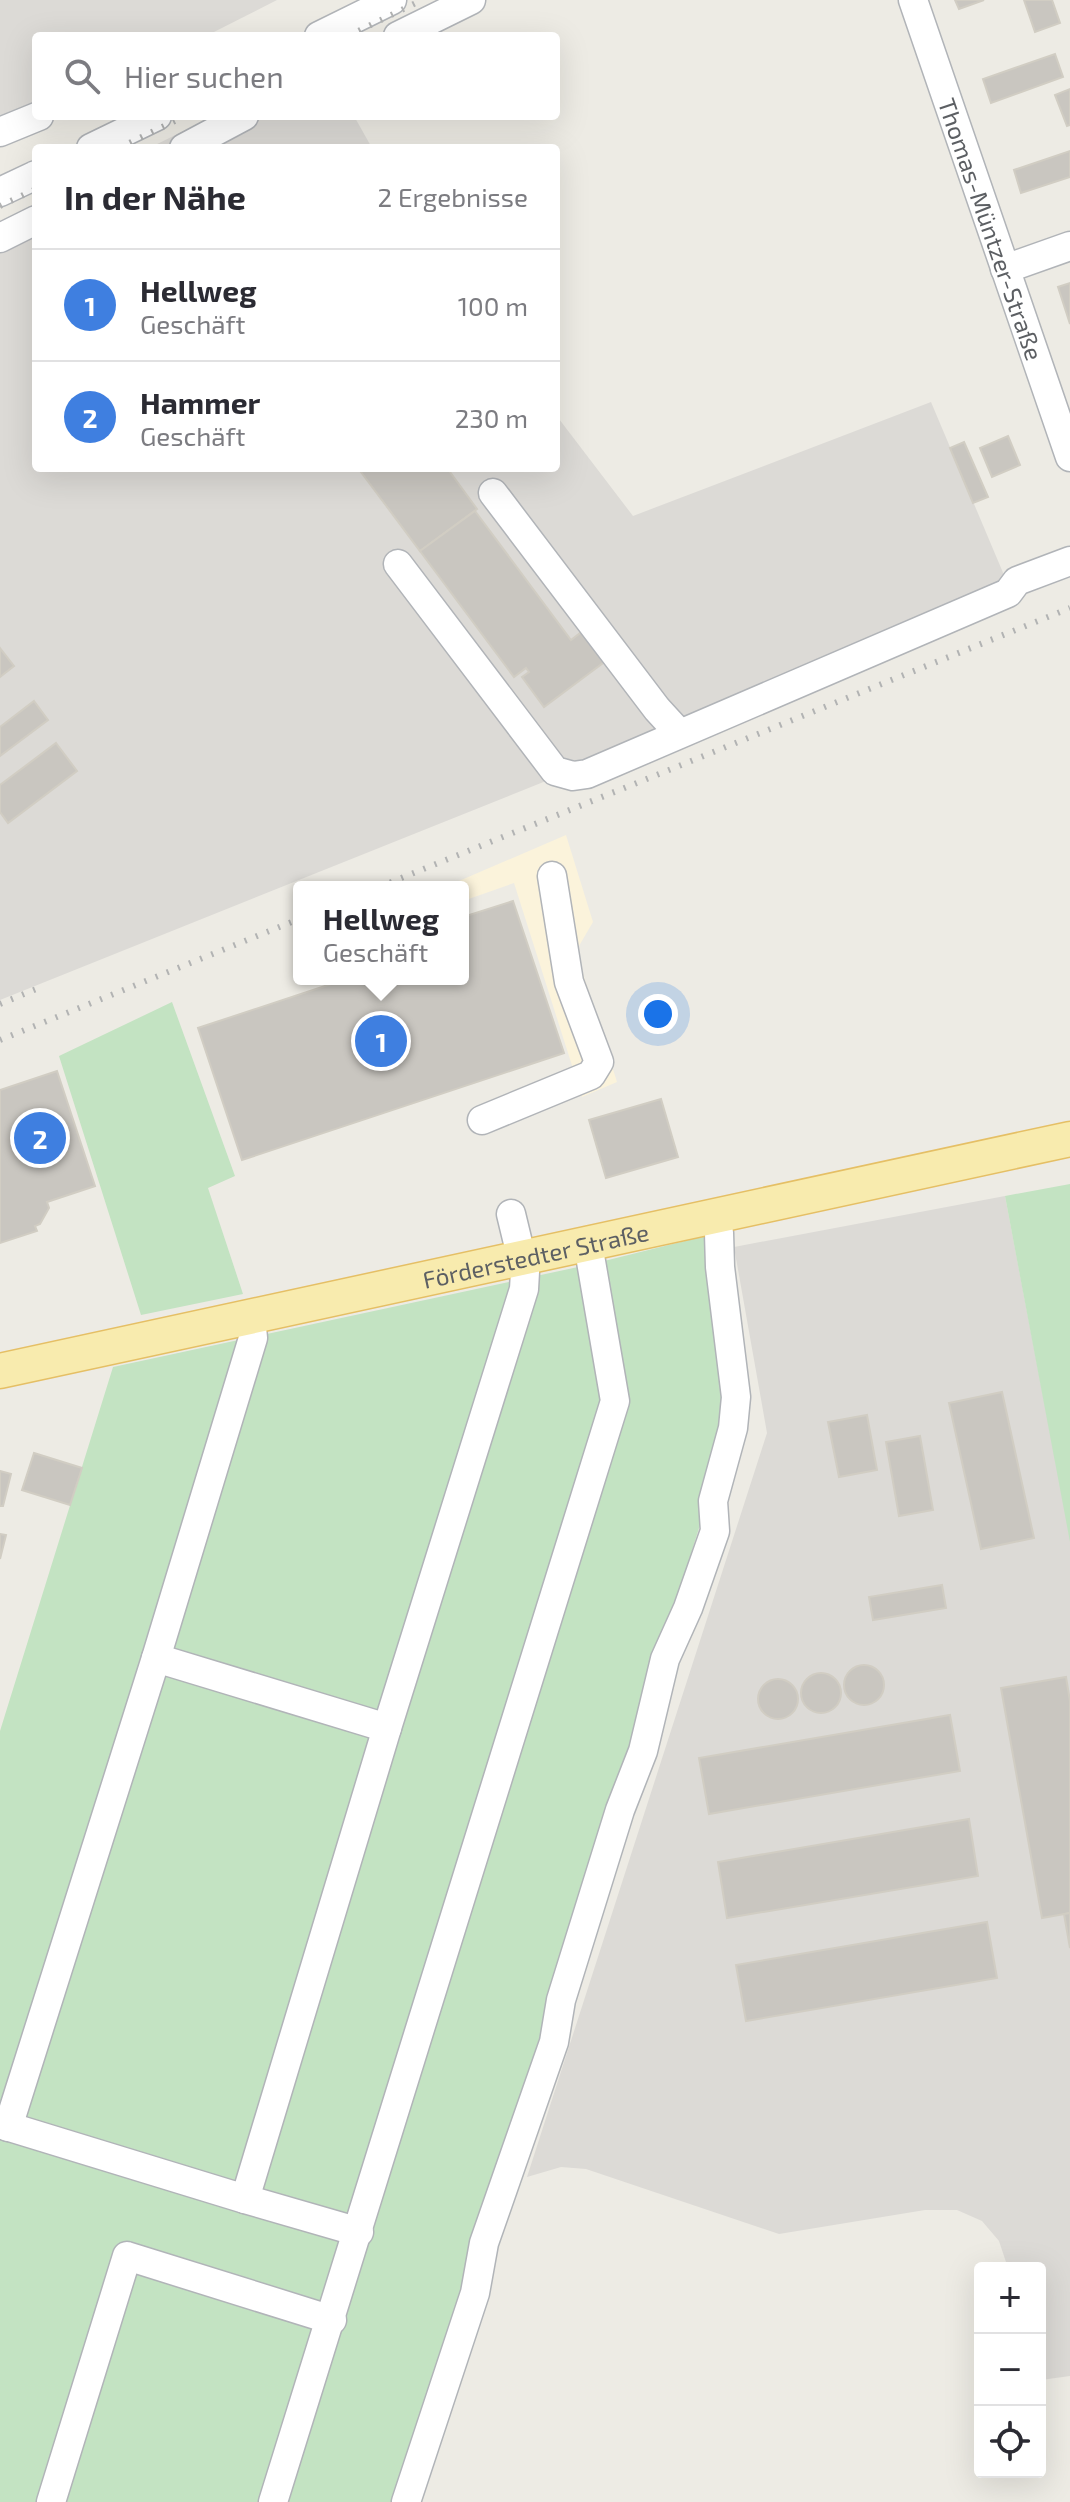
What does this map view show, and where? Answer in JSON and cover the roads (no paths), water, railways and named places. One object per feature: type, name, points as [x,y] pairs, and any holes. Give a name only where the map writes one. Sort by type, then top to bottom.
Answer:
[{"type":"main road","name":"Förderstedter Straße","points":[[0,1371],[1070,1139]]},
{"type":"street","points":[[327,32],[392,0]]},
{"type":"street","points":[[406,32],[471,0]]},
{"type":"street","name":"Thomas-Müntzer-Straße","points":[[913,0],[1070,457]]},
{"type":"street","points":[[0,132],[32,119]]},
{"type":"street","points":[[99,144],[149,120]]},
{"type":"street","points":[[192,144],[236,120]]},
{"type":"street","points":[[0,192],[32,177]]},
{"type":"street","points":[[0,238],[32,222]]},
{"type":"street","points":[[1005,269],[1070,246]]},
{"type":"street","points":[[493,493],[657,709],[679,733]]},
{"type":"street","points":[[398,564],[555,771],[573,776],[587,774],[889,646],[1008,593],[1017,581],[1070,561]]},
{"type":"street","points":[[482,1120],[591,1075],[599,1062],[569,982],[552,876]]},
{"type":"street","points":[[245,2199],[524,1289],[522,1258],[511,1214]]},
{"type":"street","points":[[406,2502],[475,2293],[484,2243],[554,2042],[561,2000],[620,1810],[643,1751],[665,1659],[688,1608],[715,1531],[713,1501],[733,1428],[736,1397],[720,1267],[719,1233],[714,1216]]},
{"type":"street","points":[[273,2502],[615,1401],[588,1244]]},
{"type":"street","points":[[251,1317],[253,1338],[156,1658],[4,2126],[359,2232]]},
{"type":"street","points":[[156,1658],[387,1728]]},
{"type":"street","points":[[51,2502],[127,2256],[332,2320]]},
{"type":"railway","points":[[356,32],[422,0]]},
{"type":"railway","points":[[127,144],[177,120]]},
{"type":"railway","points":[[0,206],[32,191]]},
{"type":"railway","points":[[394,881],[1070,608]]},
{"type":"railway","points":[[0,1040],[293,921]]},
{"type":"railway","points":[[0,1004],[41,987]]},
{"type":"place","name":"Hellweg","points":[[381,1041]]},
{"type":"place","name":"Hammer","points":[[40,1138]]}]
